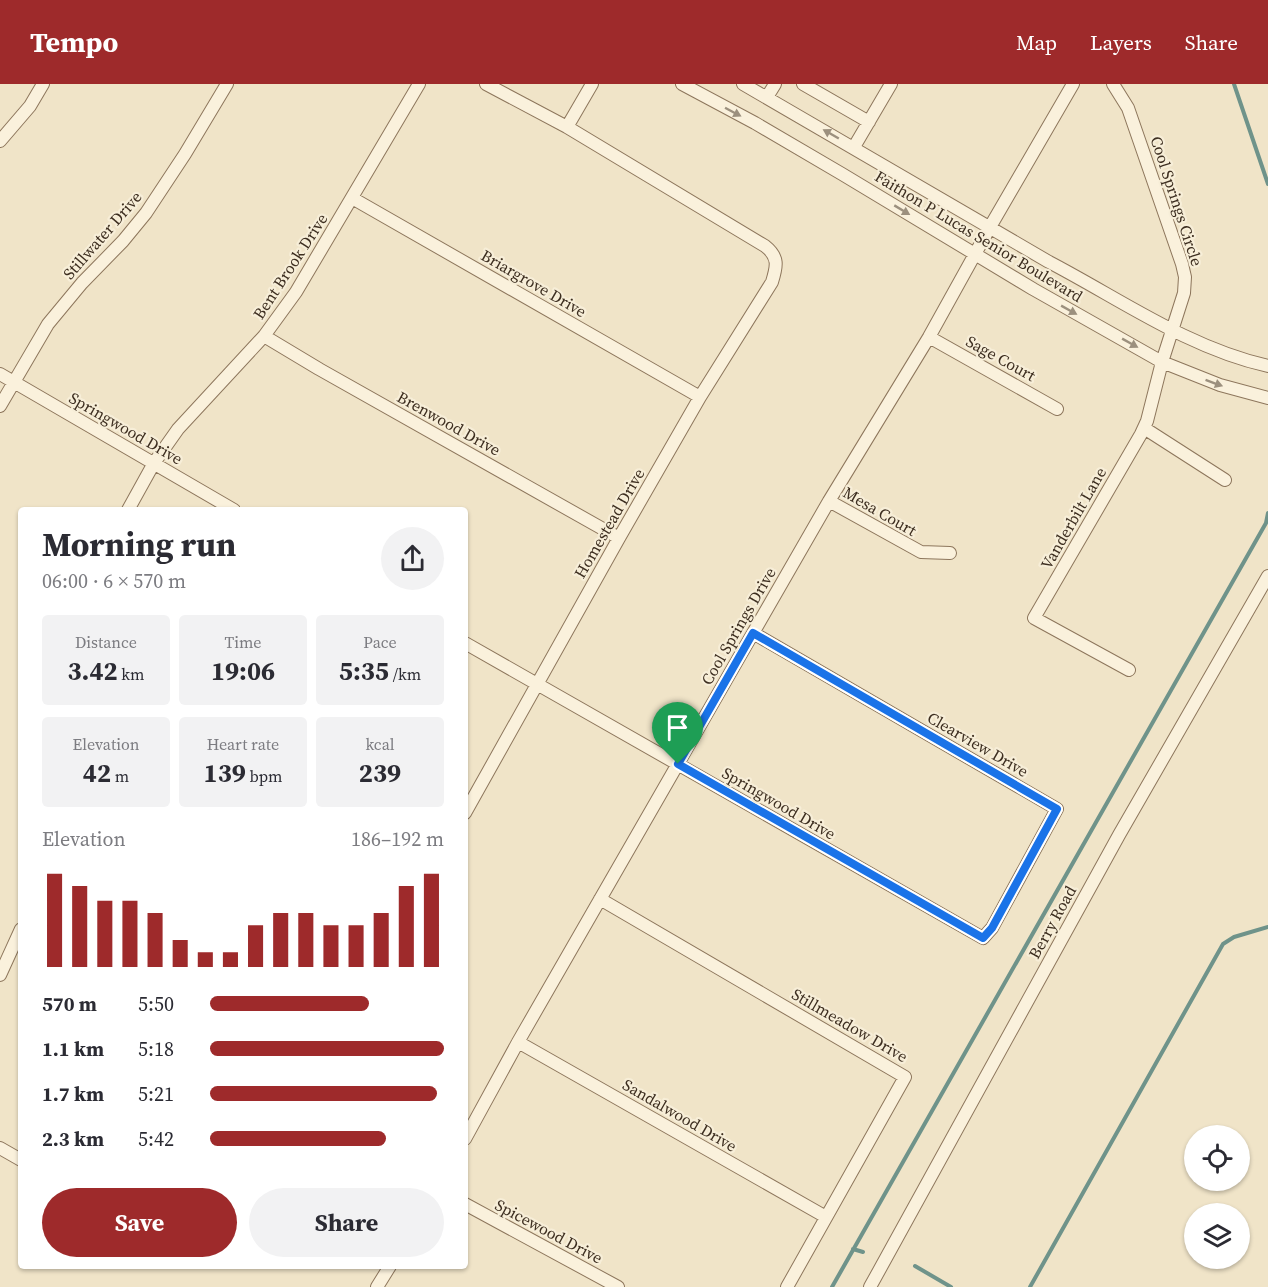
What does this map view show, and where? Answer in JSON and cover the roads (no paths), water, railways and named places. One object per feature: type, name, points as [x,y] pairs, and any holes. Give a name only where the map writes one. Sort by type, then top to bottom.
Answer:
[{"type":"street","points":[[0,141],[30,106],[43,84]]},
{"type":"street","name":"Stillwater Drive","points":[[0,406],[48,324],[81,283],[123,241],[146,213],[227,84]]},
{"type":"street","name":"Bent Brook Drive","points":[[130,507],[154,463],[178,429],[264,336],[296,292],[419,84]]},
{"type":"street","points":[[486,84],[567,127],[592,84]]},
{"type":"street","name":"Faithon P Lucas Senior Boulevard","points":[[682,84],[754,123],[975,255],[1162,362],[1220,385],[1268,398]]},
{"type":"street","name":"Faithon P Lucas Senior Boulevard","points":[[743,84],[1173,332],[1209,348],[1268,366]]},
{"type":"street","points":[[767,98],[775,84]]},
{"type":"street","points":[[803,84],[869,122]]},
{"type":"street","points":[[854,147],[891,84]]},
{"type":"street","points":[[990,227],[1073,84]]},
{"type":"street","name":"Cool Springs Circle","points":[[1113,84],[1128,108],[1182,264],[1185,277],[1184,292],[1173,332]]},
{"type":"street","name":"Homestead Drive","points":[[468,808],[619,538],[700,398],[772,282],[776,268],[772,252],[765,246],[567,127]]},
{"type":"street","name":"Briargrove Drive","points":[[352,198],[700,398]]},
{"type":"street","name":"Cool Springs Drive","points":[[468,1133],[829,501],[929,337],[990,227]]},
{"type":"street","name":"Vanderbilt Lane","points":[[1129,670],[1034,618],[1144,428],[1162,362],[1173,332]]},
{"type":"street","name":"Brenwood Drive","points":[[264,336],[619,538]]},
{"type":"street","name":"Sage Court","points":[[929,337],[1058,409]]},
{"type":"street","name":"Springwood Drive","points":[[0,374],[229,507]]},
{"type":"street","points":[[1144,428],[1225,480]]},
{"type":"street","name":"Mesa Court","points":[[829,501],[921,552],[950,553]]},
{"type":"street","name":"Berry Road","points":[[870,1287],[1119,835],[1268,576]]},
{"type":"street","name":"Clearview Drive","points":[[753,633],[1057,809],[992,928],[983,938]]},
{"type":"street","name":"Springwood Drive","points":[[468,645],[983,938]]},
{"type":"street","name":"Stillmeadow Drive","points":[[600,899],[905,1077],[787,1287]]},
{"type":"street","points":[[0,975],[18,936]]},
{"type":"street","name":"Sandalwood Drive","points":[[518,1042],[826,1217]]},
{"type":"street","points":[[0,1148],[18,1158]]},
{"type":"street","name":"Spicewood Drive","points":[[468,1206],[618,1287]]},
{"type":"street","points":[[377,1287],[388,1269]]},
{"type":"waterway","points":[[1234,84],[1268,184]]},
{"type":"waterway","points":[[832,1287],[1266,523],[1268,513]]},
{"type":"waterway","points":[[1030,1287],[1223,944],[1234,937],[1268,927]]},
{"type":"waterway","points":[[853,1249],[863,1252]]},
{"type":"waterway","points":[[915,1266],[951,1287]]}]
